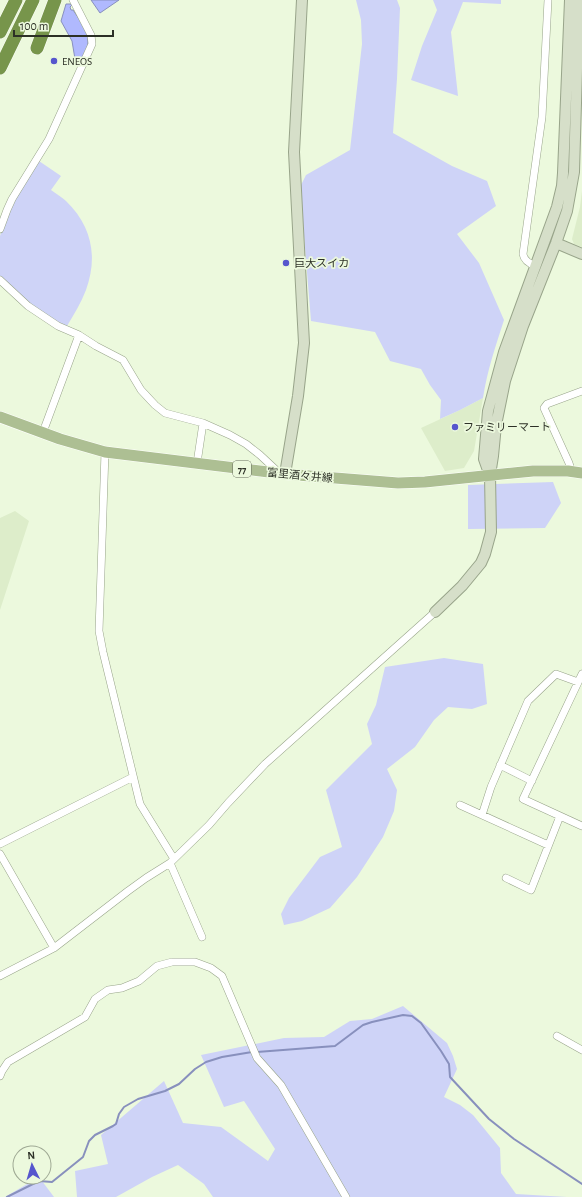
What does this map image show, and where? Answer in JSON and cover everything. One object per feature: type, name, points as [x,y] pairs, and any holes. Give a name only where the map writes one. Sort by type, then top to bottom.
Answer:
[{"type":"highway","points":[[0,32],[16,0]]},
{"type":"highway","points":[[0,68],[33,0]]},
{"type":"highway","points":[[37,48],[55,0]]},
{"type":"main road","name":"富里酒々井線","points":[[0,417],[105,452],[281,474],[398,483],[425,482],[533,471],[568,471],[582,473]]},
{"type":"street","points":[[0,229],[6,210],[12,199],[50,139],[92,44],[91,35],[72,0]]},
{"type":"street","points":[[0,280],[28,306],[58,326],[79,335],[123,360],[141,390],[165,413],[203,423],[230,435],[246,444],[281,474],[298,396],[304,343],[294,152],[302,0]]},
{"type":"street","points":[[536,266],[525,260],[523,254],[542,117],[548,0]]},
{"type":"street","points":[[490,475],[484,459],[488,411],[504,352],[557,207],[560,193],[563,173],[570,0]]},
{"type":"street","points":[[0,976],[54,948],[128,891],[172,861],[209,825],[265,764],[435,612],[462,586],[481,563],[491,532],[490,475],[496,424],[505,381],[523,326],[567,211],[574,172],[579,92],[578,0]]},
{"type":"street","points":[[566,82],[579,92]]},
{"type":"street","points":[[566,112],[570,99],[579,92]]},
{"type":"street","points":[[556,243],[582,254]]},
{"type":"street","points":[[43,432],[79,335]]},
{"type":"street","points":[[568,471],[570,466],[569,463],[544,408],[547,404],[582,391]]},
{"type":"street","points":[[197,463],[203,423]]},
{"type":"street","points":[[105,452],[99,631],[103,652],[140,804],[172,861],[202,937]]},
{"type":"street","points":[[482,814],[491,787],[528,701],[556,674],[578,682]]},
{"type":"street","points":[[582,674],[523,799],[582,826]]},
{"type":"street","points":[[500,765],[532,781]]},
{"type":"street","points":[[0,844],[133,777]]},
{"type":"street","points":[[460,805],[548,845]]},
{"type":"street","points":[[506,878],[530,890],[560,816]]},
{"type":"street","points":[[0,854],[54,948]]},
{"type":"street","points":[[0,1076],[8,1062],[85,1017],[95,999],[108,990],[122,988],[139,981],[157,966],[172,962],[195,962],[211,968],[222,976],[257,1058],[281,1085],[346,1197]]},
{"type":"street","points":[[557,1036],[582,1050]]},
{"type":"shaded area","points":[[356,0],[397,0],[400,8],[393,133],[452,166],[487,181],[496,206],[457,234],[479,263],[504,320],[489,368],[483,398],[440,419],[441,400],[421,369],[390,361],[375,332],[311,321],[300,187],[306,175],[350,150],[362,44],[361,20]]},
{"type":"shaded area","points":[[433,0],[501,0],[501,4],[463,2],[451,32],[458,96],[411,80],[422,46],[437,10]]},
{"type":"shaded area","points":[[39,161],[61,176],[51,190],[75,211],[87,231],[90,242],[92,266],[90,278],[82,299],[67,326],[39,311],[0,276],[0,236],[8,211]]},
{"type":"shaded area","points":[[582,191],[582,247],[574,244],[572,239],[580,207]]},
{"type":"shaded area","points":[[483,398],[474,451],[464,468],[445,471],[421,428]]},
{"type":"shaded area","points":[[553,482],[561,503],[545,528],[468,529],[468,485]]},
{"type":"shaded area","points":[[15,511],[29,521],[0,610],[0,518]]},
{"type":"shaded area","points":[[444,658],[483,664],[487,704],[472,709],[448,707],[434,720],[415,747],[387,769],[397,790],[394,811],[383,837],[357,877],[330,908],[302,921],[284,925],[281,914],[289,898],[320,857],[342,847],[326,790],[372,744],[367,724],[376,705],[385,667]]},
{"type":"shaded area","points":[[403,1006],[447,1043],[457,1069],[444,1097],[460,1105],[473,1115],[500,1148],[501,1173],[516,1194],[567,1197],[213,1197],[204,1184],[178,1165],[152,1177],[116,1197],[77,1197],[75,1171],[108,1164],[101,1135],[164,1081],[183,1123],[221,1127],[268,1161],[275,1149],[244,1101],[224,1107],[201,1055],[284,1038],[324,1037],[350,1021],[372,1019]]},
{"type":"shaded area","points":[[25,1185],[45,1185],[54,1197],[5,1197]]},
{"type":"water","points":[[91,0],[119,0],[100,13]]},
{"type":"water","points":[[66,4],[72,5],[70,7],[71,10],[73,10],[83,25],[88,38],[88,45],[85,53],[80,64],[76,65],[72,41],[61,21]]},
{"type":"waterway","points":[[257,1052],[335,1046],[363,1025],[403,1015],[412,1016],[421,1023],[441,1051],[449,1064],[450,1077],[489,1119],[514,1139],[582,1184]]},
{"type":"waterway","points":[[7,1197],[39,1181],[52,1182],[83,1157],[89,1141],[95,1135],[116,1124],[119,1114],[124,1107],[138,1099],[165,1091],[179,1084],[195,1069],[206,1062],[222,1057],[252,1052]]},
{"type":"place","name":"ENEOS","points":[[54,61]]},
{"type":"place","name":"巨大スイカ","points":[[286,263]]},
{"type":"place","name":"ファミリーマート","points":[[455,427]]}]
